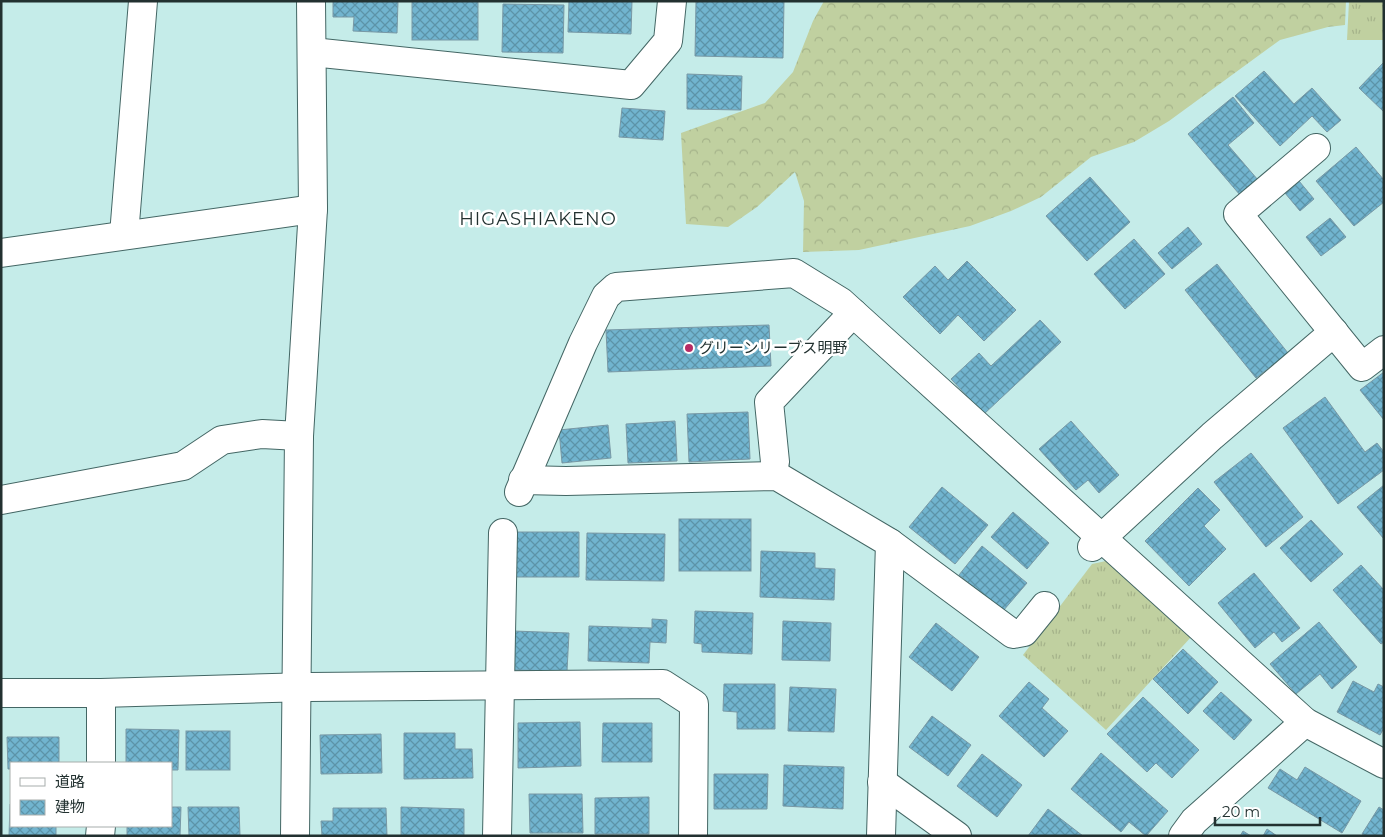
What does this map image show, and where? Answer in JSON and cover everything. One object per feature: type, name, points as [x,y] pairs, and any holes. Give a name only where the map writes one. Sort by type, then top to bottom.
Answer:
[{"type":"street","points":[[124,235],[143,1]]},
{"type":"street","points":[[295,836],[299,436],[313,209],[311,1]]},
{"type":"street","points":[[312,52],[631,85],[668,41],[672,1]]},
{"type":"street","points":[[1316,148],[1238,214],[1362,367],[1384,350]]},
{"type":"street","points":[[1,253],[313,209]]},
{"type":"street","points":[[1045,606],[1024,632],[1013,634],[890,543],[777,476],[566,481],[521,486],[583,342],[606,296],[616,287],[794,273],[840,302],[1095,542],[1305,722],[1384,764]]},
{"type":"street","points":[[775,462],[769,402],[853,314]]},
{"type":"street","points":[[1095,542],[1212,436],[1334,332]]},
{"type":"street","points":[[1,500],[183,466],[222,440],[262,434],[299,436]]},
{"type":"street","points":[[497,836],[503,533]]},
{"type":"street","points":[[881,836],[890,543]]},
{"type":"street","points":[[1,693],[101,693],[296,687],[664,684],[694,704],[693,836]]},
{"type":"street","points":[[101,693],[101,762]]},
{"type":"street","points":[[1183,836],[1194,821],[1305,722]]},
{"type":"street","points":[[882,782],[957,836]]},
{"type":"green space","points":[[824,1],[1346,1],[1345,25],[1328,27],[1280,40],[1169,121],[1134,142],[1091,157],[1041,197],[1011,211],[970,226],[859,250],[803,252],[804,201],[795,172],[757,207],[728,227],[686,224],[681,133],[765,103],[793,72],[813,21]]},
{"type":"green space","points":[[1349,1],[1384,1],[1384,40],[1347,40]]},
{"type":"green space","points":[[1106,561],[1192,636],[1106,730],[1023,655],[1092,564]]},
{"type":"building","points":[[333,1],[398,1],[397,33],[353,31],[354,17],[333,17]]},
{"type":"building","points":[[412,1],[478,1],[478,40],[412,40]]},
{"type":"building","points":[[569,1],[632,1],[631,34],[568,32]]},
{"type":"building","points":[[696,1],[784,1],[783,58],[695,56]]},
{"type":"building","points":[[503,4],[564,5],[563,53],[502,52]]},
{"type":"building","points":[[1384,62],[1384,112],[1359,88]]},
{"type":"building","points":[[1264,71],[1294,104],[1312,88],[1341,120],[1327,132],[1312,116],[1280,146],[1235,96]]},
{"type":"building","points":[[687,74],[742,76],[741,110],[687,109]]},
{"type":"building","points":[[1233,97],[1254,123],[1228,145],[1258,180],[1240,195],[1188,134]]},
{"type":"building","points":[[622,108],[665,111],[663,140],[619,137]]},
{"type":"building","points":[[1356,147],[1384,180],[1384,202],[1354,226],[1316,181]]},
{"type":"building","points":[[1090,177],[1130,222],[1087,261],[1046,216]]},
{"type":"building","points":[[1299,181],[1314,199],[1300,211],[1285,193]]},
{"type":"building","points":[[1330,218],[1346,237],[1321,256],[1306,237]]},
{"type":"building","points":[[1188,227],[1202,244],[1172,269],[1158,253]]},
{"type":"building","points":[[1134,239],[1165,274],[1125,309],[1094,274]]},
{"type":"building","points":[[967,261],[1016,310],[984,341],[958,315],[940,334],[903,297],[935,266],[948,280]]},
{"type":"building","points":[[1217,264],[1288,353],[1256,378],[1185,290]]},
{"type":"building","points":[[1040,320],[1061,342],[984,414],[951,379],[979,353],[991,366]]},
{"type":"building","name":"グリーンリーブス明野","points":[[769,325],[771,366],[608,372],[606,330]]},
{"type":"building","points":[[1384,372],[1384,420],[1360,390]]},
{"type":"building","points":[[1325,397],[1365,452],[1377,443],[1384,452],[1384,470],[1338,504],[1283,428]]},
{"type":"building","points":[[748,412],[750,459],[689,462],[687,414]]},
{"type":"building","points":[[675,421],[677,461],[628,463],[626,424]]},
{"type":"building","points":[[1071,421],[1119,475],[1099,493],[1088,480],[1076,490],[1039,449]]},
{"type":"building","points":[[608,425],[611,458],[562,463],[559,430]]},
{"type":"building","points":[[1251,453],[1303,517],[1266,547],[1214,482]]},
{"type":"building","points":[[1384,485],[1384,539],[1357,507]]},
{"type":"building","points":[[942,487],[988,525],[955,564],[909,527]]},
{"type":"building","points":[[1198,488],[1220,510],[1204,526],[1226,549],[1189,586],[1145,541]]},
{"type":"building","points":[[1013,512],[1049,543],[1027,569],[991,537]]},
{"type":"building","points":[[679,519],[751,519],[751,571],[679,571]]},
{"type":"building","points":[[1311,520],[1343,554],[1311,582],[1280,548]]},
{"type":"building","points":[[513,532],[579,532],[579,577],[512,577]]},
{"type":"building","points":[[587,533],[665,534],[664,581],[586,580]]},
{"type":"building","points":[[982,546],[1027,583],[1003,611],[959,575]]},
{"type":"building","points":[[761,551],[815,553],[815,568],[835,569],[834,600],[760,597]]},
{"type":"building","points":[[1361,565],[1384,590],[1384,642],[1381,644],[1333,590]]},
{"type":"building","points":[[1254,573],[1300,628],[1282,642],[1274,632],[1255,648],[1218,603]]},
{"type":"building","points":[[695,611],[753,613],[752,654],[702,652],[702,644],[694,643]]},
{"type":"building","points":[[652,619],[667,620],[666,643],[650,642],[649,663],[588,661],[589,626],[652,628]]},
{"type":"building","points":[[783,621],[831,623],[830,661],[782,660]]},
{"type":"building","points":[[1319,622],[1357,667],[1332,689],[1320,674],[1296,694],[1270,664]]},
{"type":"building","points":[[936,623],[979,657],[952,691],[909,657]]},
{"type":"building","points":[[513,631],[569,633],[567,671],[512,670]]},
{"type":"building","points":[[1183,649],[1218,682],[1188,714],[1153,679]]},
{"type":"building","points":[[1353,681],[1374,692],[1378,684],[1384,687],[1384,728],[1380,735],[1337,712]]},
{"type":"building","points":[[1029,682],[1049,699],[1042,708],[1068,731],[1044,757],[999,716]]},
{"type":"building","points":[[724,684],[775,684],[775,729],[737,729],[737,712],[723,711]]},
{"type":"building","points":[[790,687],[836,689],[834,732],[788,731]]},
{"type":"building","points":[[1221,692],[1252,720],[1234,740],[1203,711]]},
{"type":"building","points":[[1143,697],[1199,750],[1172,778],[1156,763],[1147,772],[1107,734]]},
{"type":"building","points":[[932,716],[971,745],[948,776],[909,747]]},
{"type":"building","points":[[580,722],[581,766],[518,768],[518,723]]},
{"type":"building","points":[[603,723],[652,723],[652,762],[602,762]]},
{"type":"building","points":[[126,729],[179,730],[178,770],[172,770],[172,762],[126,762]]},
{"type":"building","points":[[186,731],[230,731],[230,770],[186,770]]},
{"type":"building","points":[[404,733],[455,733],[455,749],[472,749],[473,778],[404,779]]},
{"type":"building","points":[[381,734],[382,773],[321,774],[320,735]]},
{"type":"building","points":[[7,737],[59,737],[59,762],[10,762],[10,769],[8,769]]},
{"type":"building","points":[[1101,753],[1168,811],[1146,836],[1129,822],[1121,832],[1071,789]]},
{"type":"building","points":[[982,754],[1022,785],[997,817],[957,786]]},
{"type":"building","points":[[784,765],[844,767],[843,809],[783,806]]},
{"type":"building","points":[[1305,767],[1361,801],[1342,833],[1268,788],[1280,769],[1297,780]]},
{"type":"building","points":[[714,774],[768,774],[767,809],[714,809]]},
{"type":"building","points":[[529,794],[582,794],[583,833],[530,833]]},
{"type":"building","points":[[649,797],[649,834],[595,834],[595,798]]},
{"type":"building","points":[[10,804],[10,827],[56,827],[56,836],[9,836]]},
{"type":"building","points":[[172,807],[181,807],[180,836],[127,836],[127,827],[172,827]]},
{"type":"building","points":[[188,807],[239,807],[240,836],[189,836]]},
{"type":"building","points":[[401,807],[464,809],[464,836],[401,836]]},
{"type":"building","points":[[1379,807],[1384,810],[1384,836],[1366,836],[1362,834]]},
{"type":"building","points":[[333,808],[386,808],[387,836],[322,836],[321,821],[333,821]]},
{"type":"building","points":[[1048,809],[1083,836],[1028,836]]},
{"type":"building","points":[[1267,829],[1277,836],[1263,836]]},
{"type":"building","points":[[1243,831],[1251,836],[1240,836]]},
{"type":"place","name":"グリーンリーブス明野","points":[[689,348]]},
{"type":"district","name":"HIGASHIAKENO","points":[[538,219]]}]
